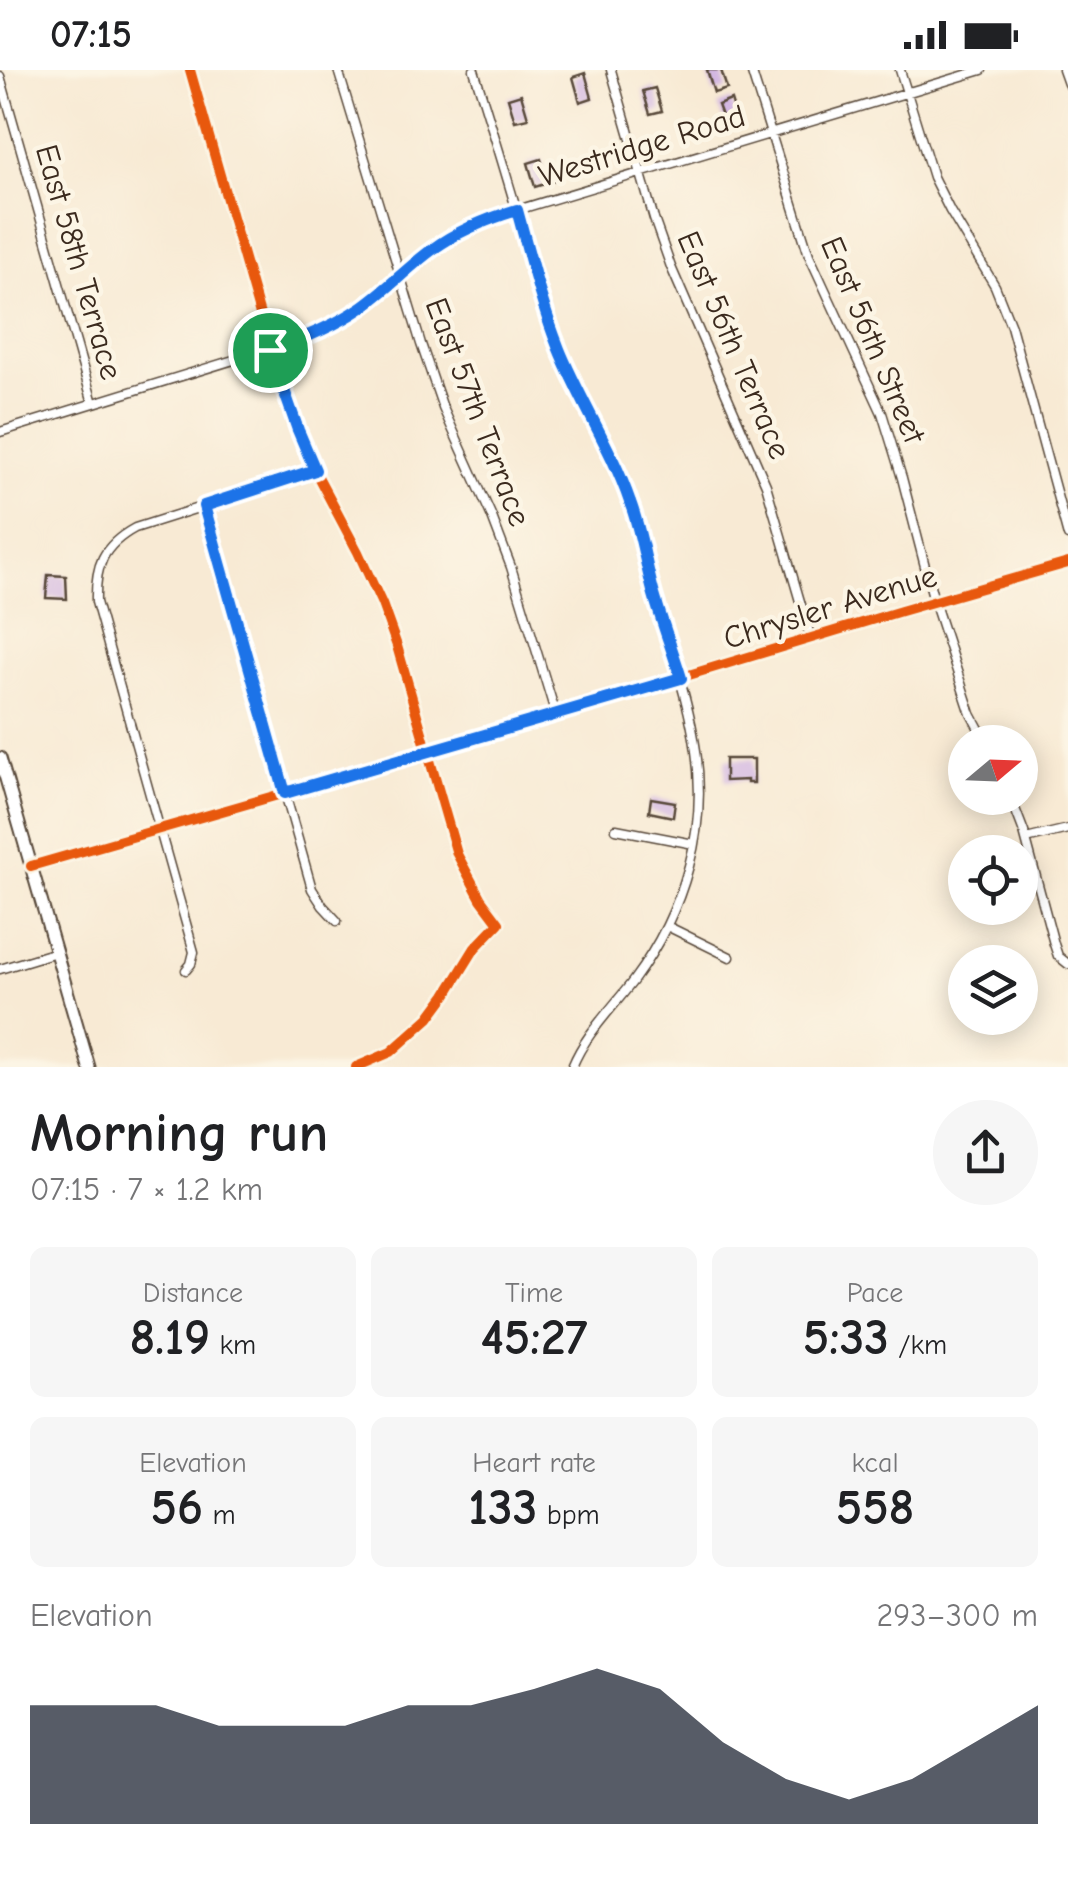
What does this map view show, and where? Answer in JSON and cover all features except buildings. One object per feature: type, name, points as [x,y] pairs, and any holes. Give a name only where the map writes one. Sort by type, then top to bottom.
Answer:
[{"type":"street","points":[[190,70],[270,350],[298,430],[382,604],[457,854],[500,923],[475,948],[429,1018],[391,1052],[356,1067]]},
{"type":"street","name":"East 57th Terrace","points":[[338,70],[421,344],[443,408],[511,567],[556,715]]},
{"type":"street","points":[[474,70],[559,348],[630,500],[690,711],[698,761],[694,844],[680,896],[667,926],[632,982],[595,1024],[572,1067]]},
{"type":"street","name":"East 56th Terrace","points":[[611,70],[654,220],[766,485],[811,639]]},
{"type":"street","name":"East 56th Street","points":[[751,70],[809,255],[882,413],[934,601],[977,725]]},
{"type":"street","points":[[900,70],[933,177],[995,286],[1011,326],[1068,536]]},
{"type":"street","name":"Westridge Road","points":[[0,432],[308,337],[338,323],[432,250],[484,220],[982,70]]},
{"type":"street","points":[[1063,70],[1068,84]]},
{"type":"street","name":"East 58th Terrace","points":[[0,76],[93,404]]},
{"type":"street","points":[[186,970],[192,964],[194,952],[96,602],[95,578],[113,543],[136,528],[315,470]]},
{"type":"street","points":[[204,506],[312,889],[337,921]]},
{"type":"street","name":"Chrysler Avenue","points":[[31,866],[1068,563]]},
{"type":"street","points":[[0,758],[89,1067]]},
{"type":"street","points":[[1038,836],[1068,828]]},
{"type":"street","points":[[616,829],[694,844]]},
{"type":"street","points":[[1038,884],[1058,956],[1068,964]]},
{"type":"street","points":[[667,926],[730,957]]},
{"type":"street","points":[[0,969],[56,952]]},
{"type":"cycle path","points":[[190,70],[270,350],[298,431],[382,604],[457,854],[499,923],[475,948],[429,1018],[391,1052],[356,1067]]},
{"type":"cycle path","points":[[31,866],[1068,563]]},
{"type":"route","points":[[517,210],[559,348],[630,500],[681,678],[285,793],[204,506],[315,470],[270,350],[338,323],[457,233],[517,210]]}]
